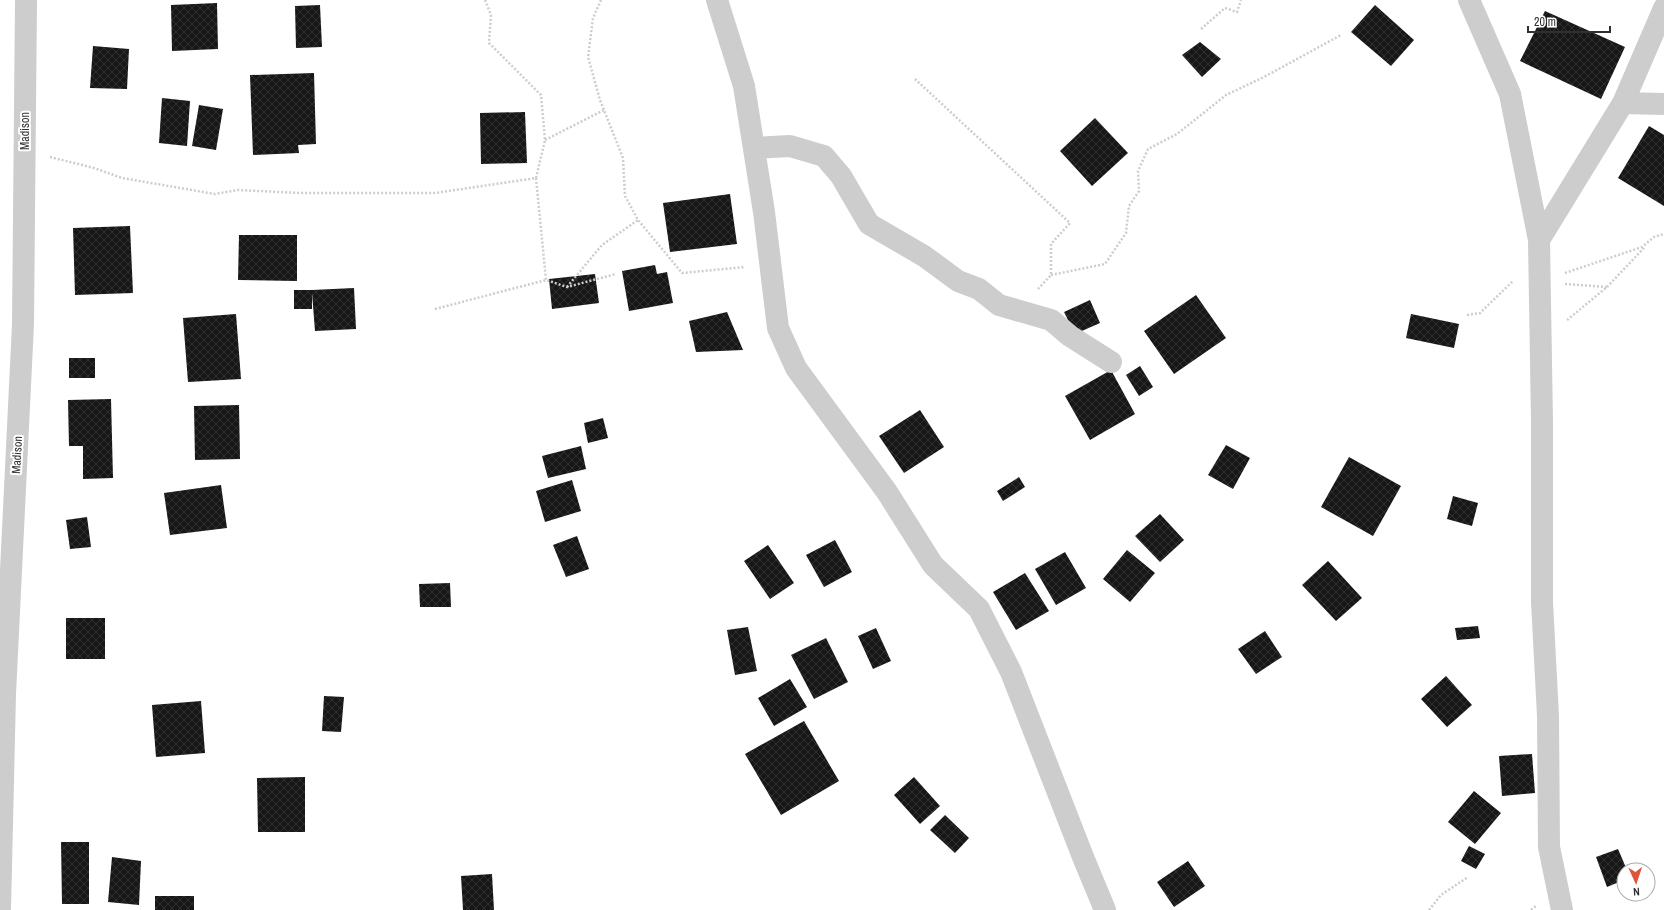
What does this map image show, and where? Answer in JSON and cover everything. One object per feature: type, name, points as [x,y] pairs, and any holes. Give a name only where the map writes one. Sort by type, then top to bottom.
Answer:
[{"type":"street","name":"Madison","points":[[0,910],[5,694],[23,324],[26,0]]},
{"type":"street","points":[[717,0],[744,86],[754,148],[778,328],[796,368],[887,492],[933,565],[978,609],[1011,672],[1105,910]]},
{"type":"street","points":[[1472,3],[1510,94],[1540,248],[1542,602],[1548,716],[1549,847],[1562,910]]},
{"type":"street","points":[[1540,248],[1623,103],[1664,8]]},
{"type":"street","points":[[1623,103],[1664,104]]},
{"type":"street","points":[[754,148],[790,146],[824,156],[841,176],[869,224],[924,256],[958,281],[979,289],[999,305],[1052,320],[1070,336],[1111,362]]},
{"type":"path","points":[[484,0],[491,15],[489,44],[541,95],[545,140],[536,178],[546,280]]},
{"type":"path","points":[[601,0],[593,18],[588,56],[604,110],[623,158],[625,196],[638,220],[682,273],[770,265]]},
{"type":"path","points":[[1201,29],[1225,8],[1237,12],[1241,0]]},
{"type":"path","points":[[1018,310],[1051,275],[1105,264],[1126,233],[1129,206],[1139,191],[1138,171],[1148,149],[1177,134],[1226,95],[1264,77],[1340,35]]},
{"type":"path","points":[[915,79],[1070,223],[1051,244],[1051,275]]},
{"type":"path","points":[[545,140],[604,110]]},
{"type":"path","points":[[25,150],[94,168],[122,178],[215,194],[238,190],[300,193],[435,193],[536,178]]},
{"type":"path","points":[[567,287],[602,245],[638,220]]},
{"type":"path","points":[[1540,282],[1642,247],[1654,237],[1664,234]]},
{"type":"path","points":[[1574,315],[1607,287],[1654,237]]},
{"type":"path","points":[[1467,315],[1480,313],[1540,248]]},
{"type":"path","points":[[435,309],[546,280],[567,287],[616,274]]},
{"type":"path","points":[[1540,282],[1607,287]]},
{"type":"path","points":[[1429,910],[1441,896],[1468,877]]},
{"type":"building","points":[[217,3],[218,49],[172,51],[171,5]]},
{"type":"building","points":[[320,5],[322,47],[296,48],[295,6]]},
{"type":"building","points":[[1375,5],[1414,40],[1391,66],[1351,32]]},
{"type":"building","points":[[1545,11],[1625,47],[1601,99],[1520,61]]},
{"type":"building","points":[[1200,42],[1221,59],[1202,77],[1182,55]]},
{"type":"building","points":[[93,46],[129,49],[127,89],[90,88]]},
{"type":"building","points":[[314,73],[316,144],[298,145],[299,153],[253,155],[250,75]]},
{"type":"building","points":[[162,98],[190,101],[187,146],[159,143]]},
{"type":"building","points":[[199,105],[223,109],[216,150],[192,146]]},
{"type":"building","points":[[525,112],[527,163],[481,164],[480,113]]},
{"type":"building","points":[[1095,118],[1128,153],[1092,186],[1060,151]]},
{"type":"building","points":[[1649,126],[1664,135],[1664,206],[1618,178]]},
{"type":"building","points":[[730,194],[737,244],[670,252],[663,203]]},
{"type":"building","points":[[130,226],[133,293],[75,295],[73,228]]},
{"type":"building","points":[[239,235],[297,235],[297,281],[238,280]]},
{"type":"building","points":[[655,265],[657,274],[667,272],[673,303],[629,311],[622,271]]},
{"type":"building","points":[[595,274],[599,303],[552,309],[549,279]]},
{"type":"building","points":[[354,288],[356,329],[315,331],[312,293],[312,309],[294,309],[294,290]]},
{"type":"building","points":[[1196,295],[1226,338],[1174,374],[1144,331]]},
{"type":"building","points":[[1090,300],[1100,323],[1075,334],[1064,312]]},
{"type":"building","points":[[727,312],[743,350],[696,352],[689,321]]},
{"type":"building","points":[[236,314],[241,379],[188,382],[183,318]]},
{"type":"building","points":[[1411,314],[1459,324],[1454,348],[1406,338]]},
{"type":"building","points":[[69,358],[95,358],[95,378],[69,378]]},
{"type":"building","points":[[1140,366],[1153,387],[1139,396],[1126,375]]},
{"type":"building","points":[[1111,370],[1135,414],[1090,440],[1065,396]]},
{"type":"building","points":[[111,399],[113,478],[83,479],[83,446],[69,446],[68,400]]},
{"type":"building","points":[[239,405],[240,459],[195,460],[194,406]]},
{"type":"building","points":[[920,410],[944,447],[904,473],[879,436]]},
{"type":"building","points":[[603,418],[608,438],[588,443],[584,423]]},
{"type":"building","points":[[1226,445],[1250,458],[1233,489],[1208,475]]},
{"type":"building","points":[[581,446],[586,469],[548,478],[542,456]]},
{"type":"building","points":[[1349,457],[1401,486],[1373,536],[1321,507]]},
{"type":"building","points":[[1019,477],[1025,487],[1003,501],[997,491]]},
{"type":"building","points":[[572,480],[581,511],[545,522],[536,491]]},
{"type":"building","points":[[221,485],[227,528],[170,535],[164,493]]},
{"type":"building","points":[[1453,496],[1478,503],[1472,526],[1447,519]]},
{"type":"building","points":[[1160,514],[1184,540],[1160,562],[1135,536]]},
{"type":"building","points":[[87,517],[91,547],[70,549],[66,520]]},
{"type":"building","points":[[577,536],[589,569],[566,577],[553,545]]},
{"type":"building","points":[[835,540],[852,572],[824,587],[806,555]]},
{"type":"building","points":[[768,545],[794,583],[770,599],[744,561]]},
{"type":"building","points":[[1127,550],[1155,573],[1130,602],[1103,579]]},
{"type":"building","points":[[1065,552],[1086,588],[1056,605],[1035,569]]},
{"type":"building","points":[[1328,561],[1362,598],[1336,621],[1302,585]]},
{"type":"building","points":[[1025,573],[1049,611],[1016,630],[993,592]]},
{"type":"building","points":[[450,583],[451,607],[420,607],[419,584]]},
{"type":"building","points":[[66,618],[105,618],[105,659],[66,659]]},
{"type":"building","points":[[1478,626],[1480,638],[1457,640],[1455,628]]},
{"type":"building","points":[[748,627],[757,671],[735,675],[727,630]]},
{"type":"building","points":[[876,628],[891,661],[873,669],[858,636]]},
{"type":"building","points":[[1265,631],[1282,657],[1256,674],[1238,649]]},
{"type":"building","points":[[826,638],[848,682],[814,699],[791,655]]},
{"type":"building","points":[[1446,676],[1472,705],[1447,727],[1421,699]]},
{"type":"building","points":[[790,679],[807,707],[774,726],[758,698]]},
{"type":"building","points":[[324,696],[344,697],[341,732],[322,731]]},
{"type":"building","points":[[201,701],[205,753],[156,757],[152,705]]},
{"type":"building","points":[[804,721],[839,781],[781,815],[745,754]]},
{"type":"building","points":[[1532,754],[1535,793],[1502,796],[1499,756]]},
{"type":"building","points":[[305,777],[305,832],[258,832],[257,778]]},
{"type":"building","points":[[914,777],[940,806],[920,824],[894,795]]},
{"type":"building","points":[[1474,791],[1501,813],[1475,844],[1448,822]]},
{"type":"building","points":[[945,815],[969,838],[955,853],[930,830]]},
{"type":"building","points":[[61,842],[89,842],[89,904],[62,904]]},
{"type":"building","points":[[1469,846],[1485,854],[1476,869],[1461,861]]},
{"type":"building","points":[[1618,849],[1624,862],[1616,862],[1616,883],[1607,887],[1596,857]]},
{"type":"building","points":[[112,857],[141,861],[139,905],[108,902]]},
{"type":"building","points":[[1188,861],[1205,886],[1174,907],[1157,882]]},
{"type":"building","points":[[492,874],[494,910],[463,910],[461,876]]},
{"type":"building","points":[[155,896],[194,896],[194,910],[155,910]]}]
